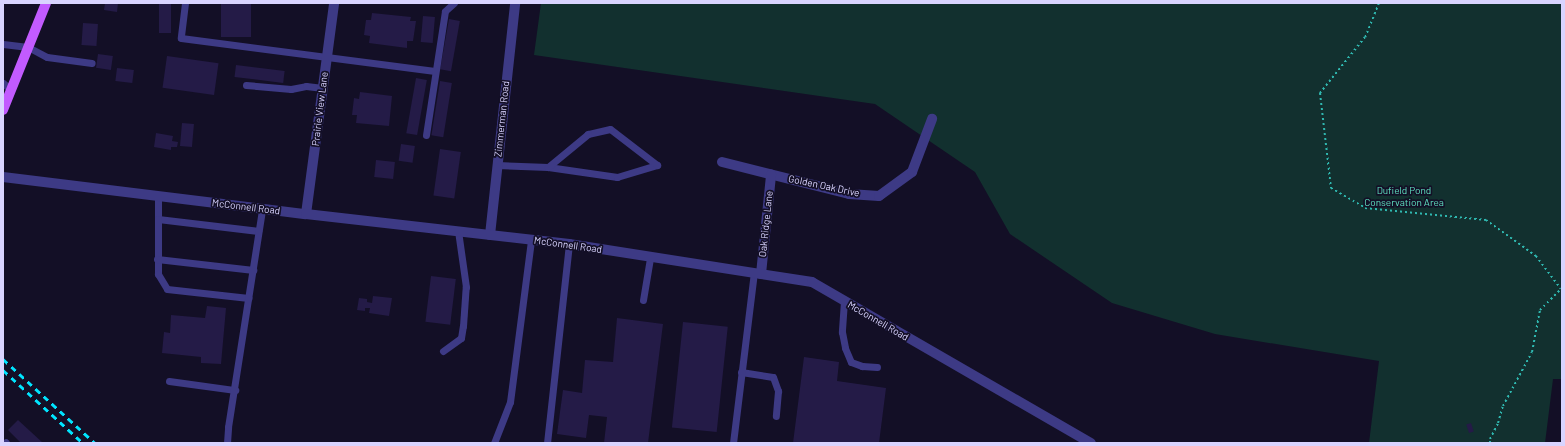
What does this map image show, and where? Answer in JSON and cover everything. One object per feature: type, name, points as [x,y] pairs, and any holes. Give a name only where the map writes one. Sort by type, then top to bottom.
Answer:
[{"type":"main road","points":[[3,110],[7,86],[28,47],[46,3]]},
{"type":"street","name":"Prairie View Lane","points":[[306,214],[334,3]]},
{"type":"street","name":"Zimmerman Road","points":[[490,235],[515,3]]},
{"type":"street","name":"Golden Oak Drive","points":[[722,162],[849,194],[879,196],[912,172],[932,119]]},
{"type":"street","name":"Oak Ridge Lane","points":[[757,273],[771,175]]},
{"type":"street","name":"McConnell Road","points":[[3,177],[262,209],[569,244],[650,258],[812,282],[1086,442]]},
{"type":"lane","points":[[185,3],[181,38],[435,71]]},
{"type":"lane","points":[[426,135],[445,11],[454,3]]},
{"type":"lane","points":[[3,44],[28,47],[47,58],[92,63]]},
{"type":"lane","points":[[246,85],[291,89],[306,86],[322,88]]},
{"type":"lane","points":[[498,165],[548,167],[617,177],[657,166],[610,129],[588,134],[548,167]]},
{"type":"lane","points":[[158,196],[158,274],[167,289],[248,298]]},
{"type":"lane","points":[[227,443],[228,427],[235,390],[262,209]]},
{"type":"lane","points":[[158,219],[258,231]]},
{"type":"lane","points":[[443,351],[460,338],[463,326],[466,288],[458,231]]},
{"type":"lane","points":[[494,443],[510,402],[531,240]]},
{"type":"lane","points":[[546,443],[569,244]]},
{"type":"lane","points":[[643,300],[650,258]]},
{"type":"lane","points":[[157,259],[253,270]]},
{"type":"lane","points":[[732,443],[741,372],[757,273]]},
{"type":"lane","points":[[844,301],[842,332],[845,348],[851,362],[862,366],[877,367]]},
{"type":"lane","points":[[741,372],[773,377],[778,391],[776,416]]},
{"type":"lane","points":[[169,381],[235,390]]},
{"type":"path","points":[[1379,3],[1365,37],[1320,93],[1331,188],[1364,208],[1486,220],[1536,256],[1561,288],[1540,310],[1532,352],[1503,406],[1498,423],[1490,439],[1490,443]]},
{"type":"green space","name":"Dufield Pond Conservation Area","points":[[541,3],[1562,3],[1562,379],[1553,379],[1545,443],[1369,443],[1379,361],[1215,334],[1112,303],[1010,234],[975,172],[875,104],[534,55]]},
{"type":"building","points":[[105,3],[118,3],[117,12],[104,10]]},
{"type":"building","points":[[159,3],[171,3],[171,33],[159,33]]},
{"type":"building","points":[[221,3],[251,3],[251,37],[221,37]]},
{"type":"building","points":[[372,13],[411,17],[410,21],[416,21],[413,41],[407,41],[407,48],[369,43],[370,36],[364,35],[366,20],[371,20]]},
{"type":"building","points":[[423,16],[435,17],[433,43],[421,42]]},
{"type":"building","points":[[449,19],[460,21],[451,71],[440,69]]},
{"type":"building","points":[[83,23],[98,24],[96,46],[81,45]]},
{"type":"building","points":[[98,54],[113,56],[111,70],[96,68]]},
{"type":"building","points":[[167,56],[218,63],[214,95],[163,88]]},
{"type":"building","points":[[236,65],[285,71],[283,83],[235,77]]},
{"type":"building","points":[[117,68],[134,70],[132,83],[115,81]]},
{"type":"building","points":[[416,78],[427,80],[417,135],[406,133]]},
{"type":"building","points":[[440,81],[452,83],[443,137],[431,135]]},
{"type":"building","points":[[360,92],[392,96],[389,126],[356,123],[357,115],[352,115],[354,98],[359,99]]},
{"type":"building","points":[[182,123],[194,124],[192,147],[180,146]]},
{"type":"building","points":[[156,133],[173,136],[172,141],[178,142],[177,147],[171,147],[171,150],[154,147]]},
{"type":"building","points":[[401,144],[415,146],[412,163],[399,161]]},
{"type":"building","points":[[440,149],[461,152],[454,198],[433,196]]},
{"type":"building","points":[[376,160],[395,162],[393,179],[374,177]]},
{"type":"building","points":[[431,276],[456,279],[450,325],[425,322]]},
{"type":"building","points":[[373,296],[392,298],[389,316],[369,313],[370,308],[365,308],[365,311],[357,310],[359,298],[367,299],[367,302],[372,303]]},
{"type":"building","points":[[207,306],[226,308],[221,364],[201,363],[201,357],[162,353],[164,332],[170,333],[171,315],[205,318]]},
{"type":"building","points":[[617,318],[663,324],[648,443],[604,443],[607,417],[589,415],[586,438],[557,434],[563,390],[582,393],[585,360],[613,362]]},
{"type":"building","points":[[683,322],[728,327],[717,432],[672,427]]},
{"type":"building","points":[[804,357],[839,362],[837,381],[886,388],[879,443],[793,443]]},
{"type":"building","points":[[18,420],[43,443],[21,443],[8,430]]},
{"type":"building","points":[[1471,423],[1474,432],[1469,433],[1466,425]]},
{"type":"railway","points":[[3,359],[95,443]]},
{"type":"railway","points":[[3,370],[83,443]]}]
